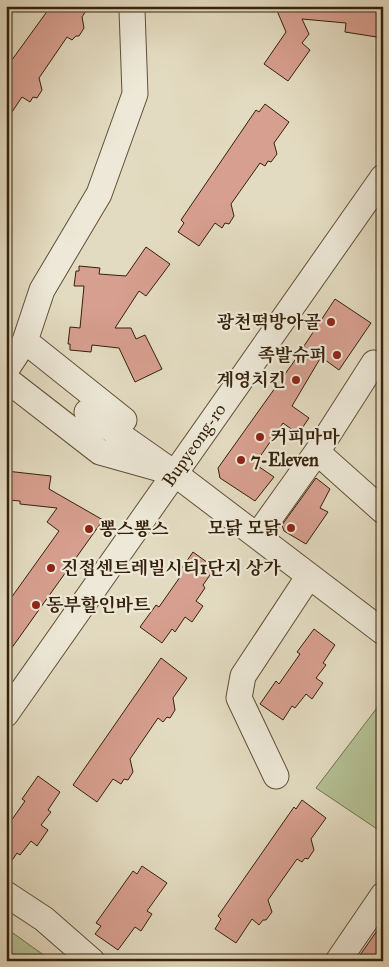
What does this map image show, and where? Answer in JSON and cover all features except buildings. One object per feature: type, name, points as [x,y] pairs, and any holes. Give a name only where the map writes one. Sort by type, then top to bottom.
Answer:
[{"type":"street","points":[[6,370],[25,341],[42,290],[99,194],[136,94],[131,6]]},
{"type":"street","name":"Bupyeong-ro","points":[[6,714],[174,472],[383,177]]},
{"type":"street","points":[[25,341],[120,416],[174,472]]},
{"type":"street","points":[[257,536],[380,360]]},
{"type":"street","points":[[6,379],[100,452],[174,472]]},
{"type":"street","points":[[87,412],[174,472],[383,632]]},
{"type":"street","points":[[316,452],[383,511]]},
{"type":"street","points":[[276,776],[240,698],[243,676],[309,576]]},
{"type":"street","points":[[6,894],[44,919],[92,961]]},
{"type":"street","points":[[338,961],[383,895]]},
{"type":"green space","points":[[383,700],[383,833],[316,788]]},
{"type":"green space","points":[[10,931],[52,961],[6,961],[6,932]]},
{"type":"place","name":"광천떡방아골","points":[[331,322]]},
{"type":"place","name":"족발슈퍼","points":[[337,355]]},
{"type":"place","name":"계영치킨","points":[[296,380]]},
{"type":"place","name":"커피마마","points":[[260,437]]},
{"type":"place","name":"7-Eleven","points":[[241,460]]},
{"type":"place","name":"모닭 모닭","points":[[291,528]]},
{"type":"place","name":"뽕스뽕스","points":[[89,529]]},
{"type":"place","name":"진접센트레빌시티1단지 상가","points":[[51,568]]},
{"type":"place","name":"동부할인바트","points":[[36,605]]}]
